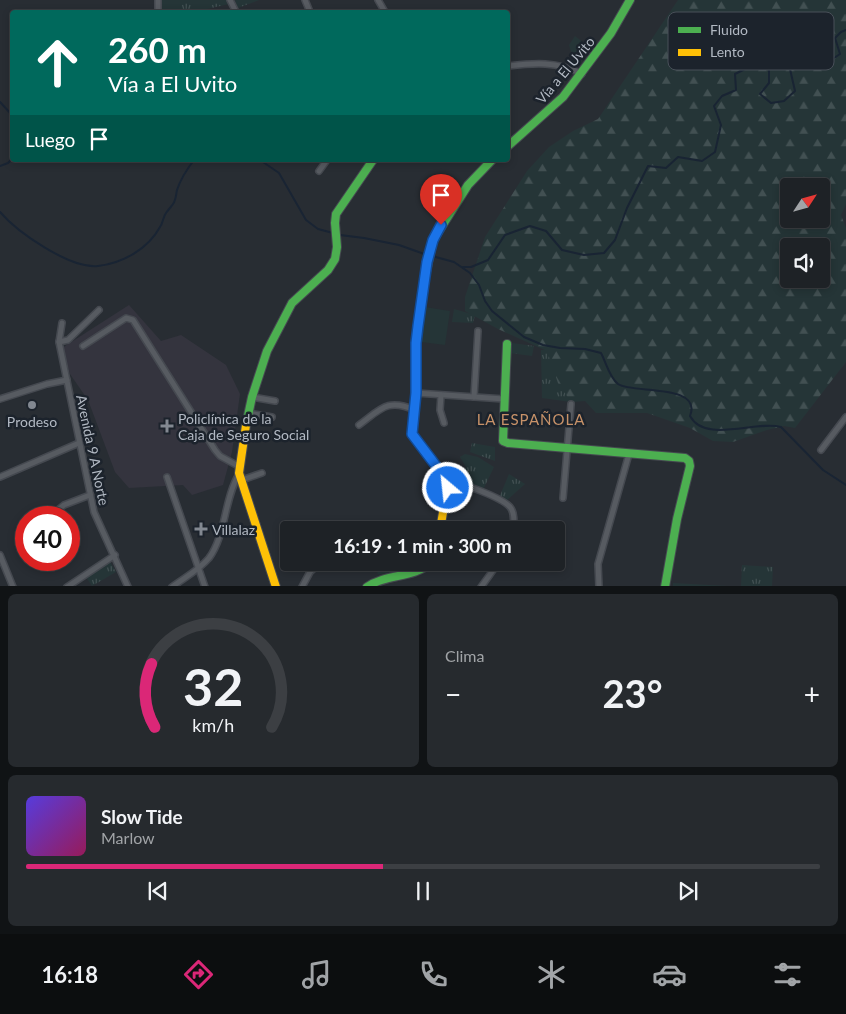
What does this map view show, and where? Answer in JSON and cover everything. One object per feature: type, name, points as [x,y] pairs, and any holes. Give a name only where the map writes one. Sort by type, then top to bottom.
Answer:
[{"type":"street","name":"Vía a El Uvito","points":[[510,144],[551,110],[582,74],[612,33],[630,0]]},
{"type":"street","points":[[510,66],[539,62],[567,68],[582,74]]},
{"type":"street","points":[[319,171],[326,162]]},
{"type":"street","points":[[276,586],[241,473],[248,413],[267,351],[292,303],[328,270],[335,259],[337,247],[336,214],[372,162]]},
{"type":"street","points":[[442,521],[448,483],[412,434],[416,393],[416,343],[427,262],[433,240],[454,205],[468,186],[490,162]]},
{"type":"street","points":[[62,323],[59,342],[68,340],[99,310]]},
{"type":"street","points":[[83,346],[126,318],[130,318],[220,456],[241,473],[262,473]]},
{"type":"street","points":[[474,397],[478,331]]},
{"type":"street","name":"Avenida 9 A Norte","points":[[59,342],[94,512],[128,586]]},
{"type":"street","points":[[507,344],[503,441],[508,444],[685,458],[689,461],[690,466],[665,586]]},
{"type":"street","points":[[0,399],[47,384],[67,380]]},
{"type":"street","points":[[416,393],[504,399]]},
{"type":"street","points":[[441,395],[440,410],[444,424]]},
{"type":"street","points":[[252,397],[275,401]]},
{"type":"street","points":[[563,498],[571,404]]},
{"type":"street","points":[[359,426],[387,405],[404,405],[415,410]]},
{"type":"street","points":[[248,413],[272,417]]},
{"type":"street","points":[[822,450],[846,417]]},
{"type":"street","points":[[0,477],[79,443]]},
{"type":"street","points":[[600,586],[598,564],[629,454]]},
{"type":"street","points":[[172,586],[199,568],[209,557],[215,546],[233,485],[241,473]]},
{"type":"street","points":[[167,477],[205,586]]},
{"type":"street","points":[[448,483],[454,482],[472,487],[510,508],[514,521]]},
{"type":"street","points":[[63,506],[90,495]]},
{"type":"street","points":[[0,555],[13,586]]},
{"type":"street","points":[[67,586],[115,555]]},
{"type":"street","points":[[302,586],[311,571]]},
{"type":"street","points":[[367,586],[377,579],[416,571]]},
{"type":"street","points":[[481,586],[493,571]]},
{"type":"shaded area","name":"Policlínica de la Caja de Seguro Social","points":[[129,305],[161,341],[181,335],[226,365],[240,394],[232,452],[223,485],[192,495],[183,485],[129,488],[115,472],[88,400],[70,374],[62,348]]},
{"type":"green space","points":[[160,0],[227,0],[229,4],[203,10],[160,10]]},
{"type":"green space","points":[[235,0],[259,0],[238,8]]},
{"type":"green space","points":[[678,0],[846,0],[846,204],[841,215],[846,228],[846,362],[795,428],[784,426],[733,442],[713,441],[690,428],[647,413],[596,413],[585,401],[571,402],[558,383],[547,351],[498,329],[465,311],[465,297],[485,237],[527,171],[549,147],[573,131],[598,119],[668,15],[668,70],[834,70],[834,12],[670,12]]},
{"type":"green space","points":[[575,36],[590,48],[580,62],[575,64],[569,45]]},
{"type":"green space","points":[[425,307],[450,311],[445,345],[421,342]]},
{"type":"green space","points":[[454,309],[475,315],[473,323],[452,322]]},
{"type":"green space","points":[[512,343],[534,346],[532,356],[510,353]]},
{"type":"green space","points":[[541,350],[552,350],[570,373],[571,402],[542,398]]},
{"type":"green space","name":"LA ESPAÑOLA","points":[[472,443],[495,447],[495,461],[470,452]]},
{"type":"green space","points":[[465,454],[478,457],[494,467],[483,490],[460,480],[466,467],[460,457]]},
{"type":"green space","points":[[509,474],[525,484],[506,501],[499,498]]},
{"type":"green space","points":[[110,562],[116,572],[92,586],[86,577]]},
{"type":"green space","points":[[742,565],[773,567],[772,586],[741,586]]},
{"type":"green space","points":[[377,571],[399,571],[378,574]]},
{"type":"green space","points":[[673,583],[727,586],[673,586]]},
{"type":"waterway","points":[[834,58],[840,54],[835,38],[846,30]]},
{"type":"waterway","points":[[463,267],[471,267],[488,260],[505,235],[530,226],[546,231],[562,250],[584,255],[604,253],[615,240],[627,208],[648,166],[666,168],[678,157],[702,161],[715,152],[721,125],[714,106],[722,96],[736,90],[735,74],[743,70]]},
{"type":"waterway","points":[[769,70],[769,83],[760,94],[771,103],[784,101],[795,91],[790,70]]},
{"type":"waterway","points":[[0,102],[10,113]]},
{"type":"waterway","points":[[0,166],[10,161]]},
{"type":"waterway","points":[[0,212],[31,239],[73,262],[98,266],[117,262],[134,254],[155,235],[174,202],[182,178],[193,162]]},
{"type":"waterway","points":[[263,162],[279,173],[306,220],[318,229],[333,233]]},
{"type":"waterway","points":[[340,235],[399,245],[427,255]]},
{"type":"waterway","points":[[432,256],[454,262],[470,273],[479,285],[485,301],[492,311],[524,337],[543,345],[585,349],[601,353],[610,373],[618,384],[626,387],[664,391],[686,398],[691,406],[690,416],[697,424],[707,429],[719,430],[758,426],[781,427],[823,470],[846,485]]},
{"type":"traffic: fast","points":[[510,144],[563,97],[611,33],[630,0]]},
{"type":"traffic: fast","points":[[246,425],[252,397],[267,351],[292,303],[328,270],[335,259],[337,247],[336,214],[372,162]]},
{"type":"traffic: fast","points":[[425,277],[433,240],[468,185],[490,162]]},
{"type":"traffic: fast","points":[[507,344],[503,441],[508,443],[685,458],[689,461],[690,466],[677,519],[665,586]]},
{"type":"traffic: fast","points":[[369,586],[383,580],[417,571]]},
{"type":"traffic: slow","points":[[425,277],[416,343],[416,393],[412,434],[448,483],[442,521]]},
{"type":"traffic: slow","points":[[246,425],[239,473],[276,586]]},
{"type":"place","name":"Prodeso","points":[[32,405]]},
{"type":"place","name":"Policlínica de la Caja de Seguro Social","points":[[167,426]]},
{"type":"place","name":"Villalaz","points":[[201,529]]},
{"type":"district","name":"LA ESPAÑOLA","points":[[531,419]]},
{"type":"route","points":[[441,225],[433,240],[427,262],[418,326],[416,393],[412,434],[446,479],[448,488]]}]
